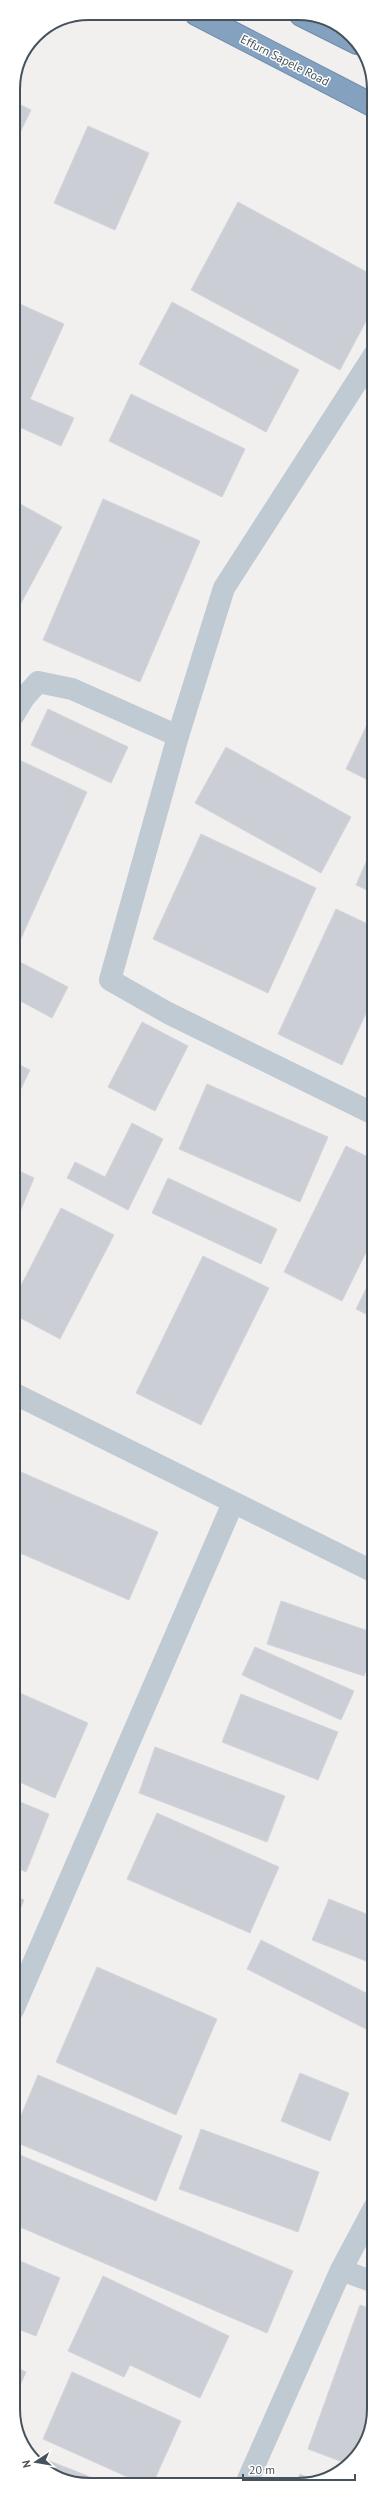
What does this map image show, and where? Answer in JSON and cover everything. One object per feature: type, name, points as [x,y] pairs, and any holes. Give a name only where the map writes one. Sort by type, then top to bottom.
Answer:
[{"type":"highway","name":"Effurn Sapele Road","points":[[208,20],[367,102]]},
{"type":"highway","points":[[315,22],[341,35]]},
{"type":"street","points":[[367,365],[224,588],[178,736],[110,980],[168,1013],[367,1111]]},
{"type":"street","points":[[20,699],[38,682],[72,689],[178,736]]},
{"type":"street","points":[[20,1396],[367,1569]]},
{"type":"street","points":[[20,1994],[233,1503]]},
{"type":"street","points":[[249,2478],[341,2270],[367,2221]]},
{"type":"street","points":[[341,2270],[367,2279]]},
{"type":"building","points":[[20,104],[31,110],[20,133]]},
{"type":"building","points":[[88,126],[149,153],[115,230],[54,203]]},
{"type":"building","points":[[238,202],[367,272],[367,319],[340,370],[191,290]]},
{"type":"building","points":[[172,302],[299,370],[266,432],[139,364]]},
{"type":"building","points":[[20,304],[64,324],[30,399],[74,418],[61,446],[20,427]]},
{"type":"building","points":[[131,394],[245,449],[222,497],[109,441]]},
{"type":"building","points":[[103,499],[200,541],[140,682],[43,640]]},
{"type":"building","points":[[20,504],[62,527],[20,605]]},
{"type":"building","points":[[48,709],[128,747],[111,783],[31,745]]},
{"type":"building","points":[[367,725],[367,780],[346,769]]},
{"type":"building","points":[[226,747],[351,817],[321,873],[195,803]]},
{"type":"building","points":[[20,760],[87,792],[20,941]]},
{"type":"building","points":[[201,834],[316,888],[268,993],[153,939]]},
{"type":"building","points":[[367,860],[367,890],[356,885]]},
{"type":"building","points":[[336,909],[367,924],[367,1011],[342,1065],[278,1034]]},
{"type":"building","points":[[20,962],[68,987],[52,1018],[20,1001]]},
{"type":"building","points":[[142,1022],[188,1046],[155,1111],[108,1087]]},
{"type":"building","points":[[20,1065],[30,1070],[20,1091]]},
{"type":"building","points":[[207,1084],[328,1137],[300,1202],[179,1149]]},
{"type":"building","points":[[132,1123],[163,1139],[128,1210],[67,1178],[75,1162],[105,1177]]},
{"type":"building","points":[[346,1146],[367,1156],[367,1250],[342,1301],[284,1272]]},
{"type":"building","points":[[20,1171],[34,1178],[20,1211]]},
{"type":"building","points":[[168,1178],[277,1229],[261,1264],[152,1213]]},
{"type":"building","points":[[61,1208],[114,1235],[60,1339],[20,1318],[20,1287]]},
{"type":"building","points":[[203,1256],[269,1288],[201,1425],[136,1393]]},
{"type":"building","points":[[367,1287],[367,1314],[356,1309]]},
{"type":"building","points":[[21,1472],[158,1532],[129,1600],[20,1553]]},
{"type":"building","points":[[281,1601],[367,1631],[367,1668],[364,1676],[267,1644]]},
{"type":"building","points":[[255,1647],[354,1691],[341,1720],[242,1675]]},
{"type":"building","points":[[20,1693],[88,1723],[55,1798],[20,1782]]},
{"type":"building","points":[[241,1694],[338,1732],[318,1780],[222,1742]]},
{"type":"building","points":[[155,1747],[285,1796],[267,1842],[139,1793]]},
{"type":"building","points":[[20,1802],[49,1814],[26,1872],[20,1869]]},
{"type":"building","points":[[157,1813],[279,1867],[250,1933],[127,1879]]},
{"type":"building","points":[[20,1898],[24,1900],[20,1909]]},
{"type":"building","points":[[329,1899],[367,1914],[366,1961],[312,1940]]},
{"type":"building","points":[[261,1940],[367,1993],[367,2029],[247,1969]]},
{"type":"building","points":[[97,1967],[217,2019],[176,2115],[56,2062]]},
{"type":"building","points":[[300,2073],[349,2093],[330,2141],[281,2121]]},
{"type":"building","points":[[38,2075],[182,2136],[156,2201],[20,2144],[20,2118]]},
{"type":"building","points":[[201,2129],[319,2172],[298,2232],[179,2189]]},
{"type":"building","points":[[20,2155],[293,2271],[267,2333],[20,2227]]},
{"type":"building","points":[[20,2261],[60,2278],[36,2336],[20,2330]]},
{"type":"building","points":[[103,2276],[229,2336],[200,2398],[130,2365],[124,2377],[68,2351]]},
{"type":"building","points":[[360,2305],[367,2308],[367,2409],[366,2422],[362,2435],[355,2447],[342,2462],[308,2449]]},
{"type":"building","points":[[20,2369],[26,2372],[20,2385]]},
{"type":"building","points":[[72,2372],[181,2421],[155,2478],[130,2478],[56,2445],[56,2442],[50,2442],[43,2439]]},
{"type":"building","points":[[56,2464],[93,2478],[76,2477],[56,2470]]},
{"type":"building","points":[[300,2474],[307,2477],[302,2478],[298,2478]]}]
